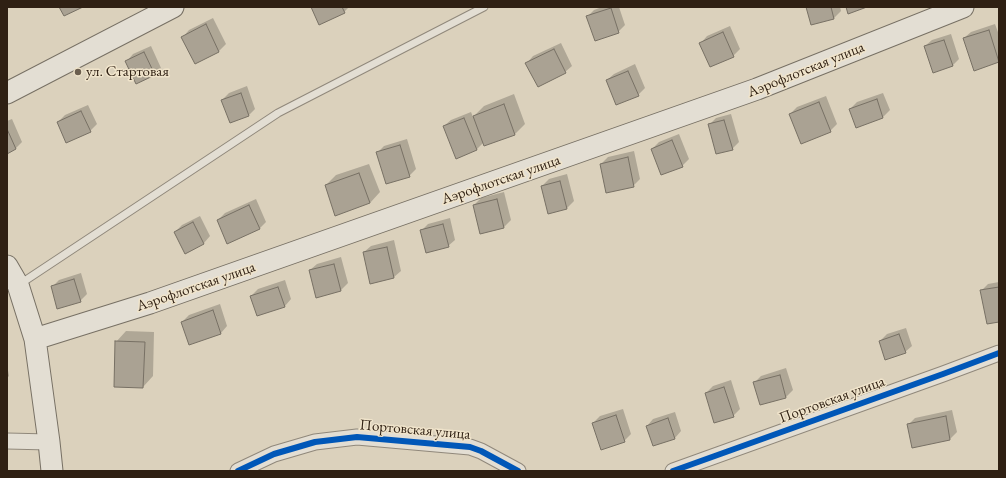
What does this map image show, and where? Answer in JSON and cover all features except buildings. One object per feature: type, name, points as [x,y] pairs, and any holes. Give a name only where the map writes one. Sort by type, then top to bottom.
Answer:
[{"type":"main road","points":[[7,93],[173,7]]},
{"type":"main road","name":"Аэрофлотская улица","points":[[35,340],[150,304],[758,90],[963,7]]},
{"type":"main road","points":[[7,266],[18,285],[35,340],[52,471]]},
{"type":"street","name":"Портовская улица","points":[[673,471],[928,380],[999,353]]},
{"type":"street","name":"Портовская улица","points":[[238,471],[274,454],[314,442],[357,437],[470,447],[480,450],[518,471]]},
{"type":"street","points":[[7,441],[49,442]]},
{"type":"lane","points":[[18,285],[278,113],[484,7]]},
{"type":"cycle path","points":[[673,471],[999,353]]},
{"type":"cycle path","points":[[238,471],[274,454],[315,442],[357,437],[470,447],[481,451],[518,471]]},
{"type":"place","name":"ул. Стартовая","points":[[78,72]]}]
